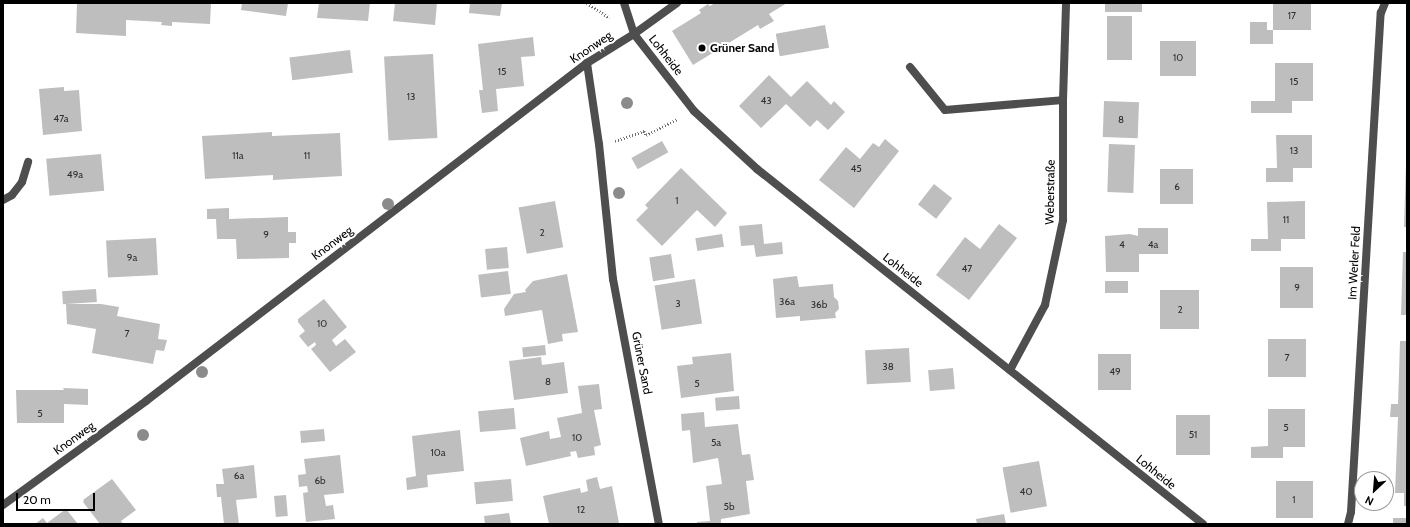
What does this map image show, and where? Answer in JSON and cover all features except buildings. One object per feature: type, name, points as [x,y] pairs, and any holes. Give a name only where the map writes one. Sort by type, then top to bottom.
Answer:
[{"type":"street","name":"Lohheide","points":[[624,3],[634,34],[694,111],[757,169],[1203,524]]},
{"type":"street","name":"Knonweg","points":[[3,504],[146,401],[587,63],[634,34],[677,3]]},
{"type":"street","name":"Weberstraße","points":[[1010,370],[1046,305],[1063,220],[1063,100],[1066,3]]},
{"type":"street","name":"Im Werler Feld","points":[[1348,524],[1351,512],[1381,13],[1385,3]]},
{"type":"street","name":"Grüner Sand","points":[[587,63],[599,144],[613,279],[659,524]]},
{"type":"street","points":[[910,67],[945,110],[1063,100]]},
{"type":"street","points":[[3,200],[12,195],[22,182],[28,162]]},
{"type":"path","points":[[599,144],[621,140],[644,131],[646,135],[694,111]]},
{"type":"place","name":"Grüner Sand","points":[[702,48]]}]
